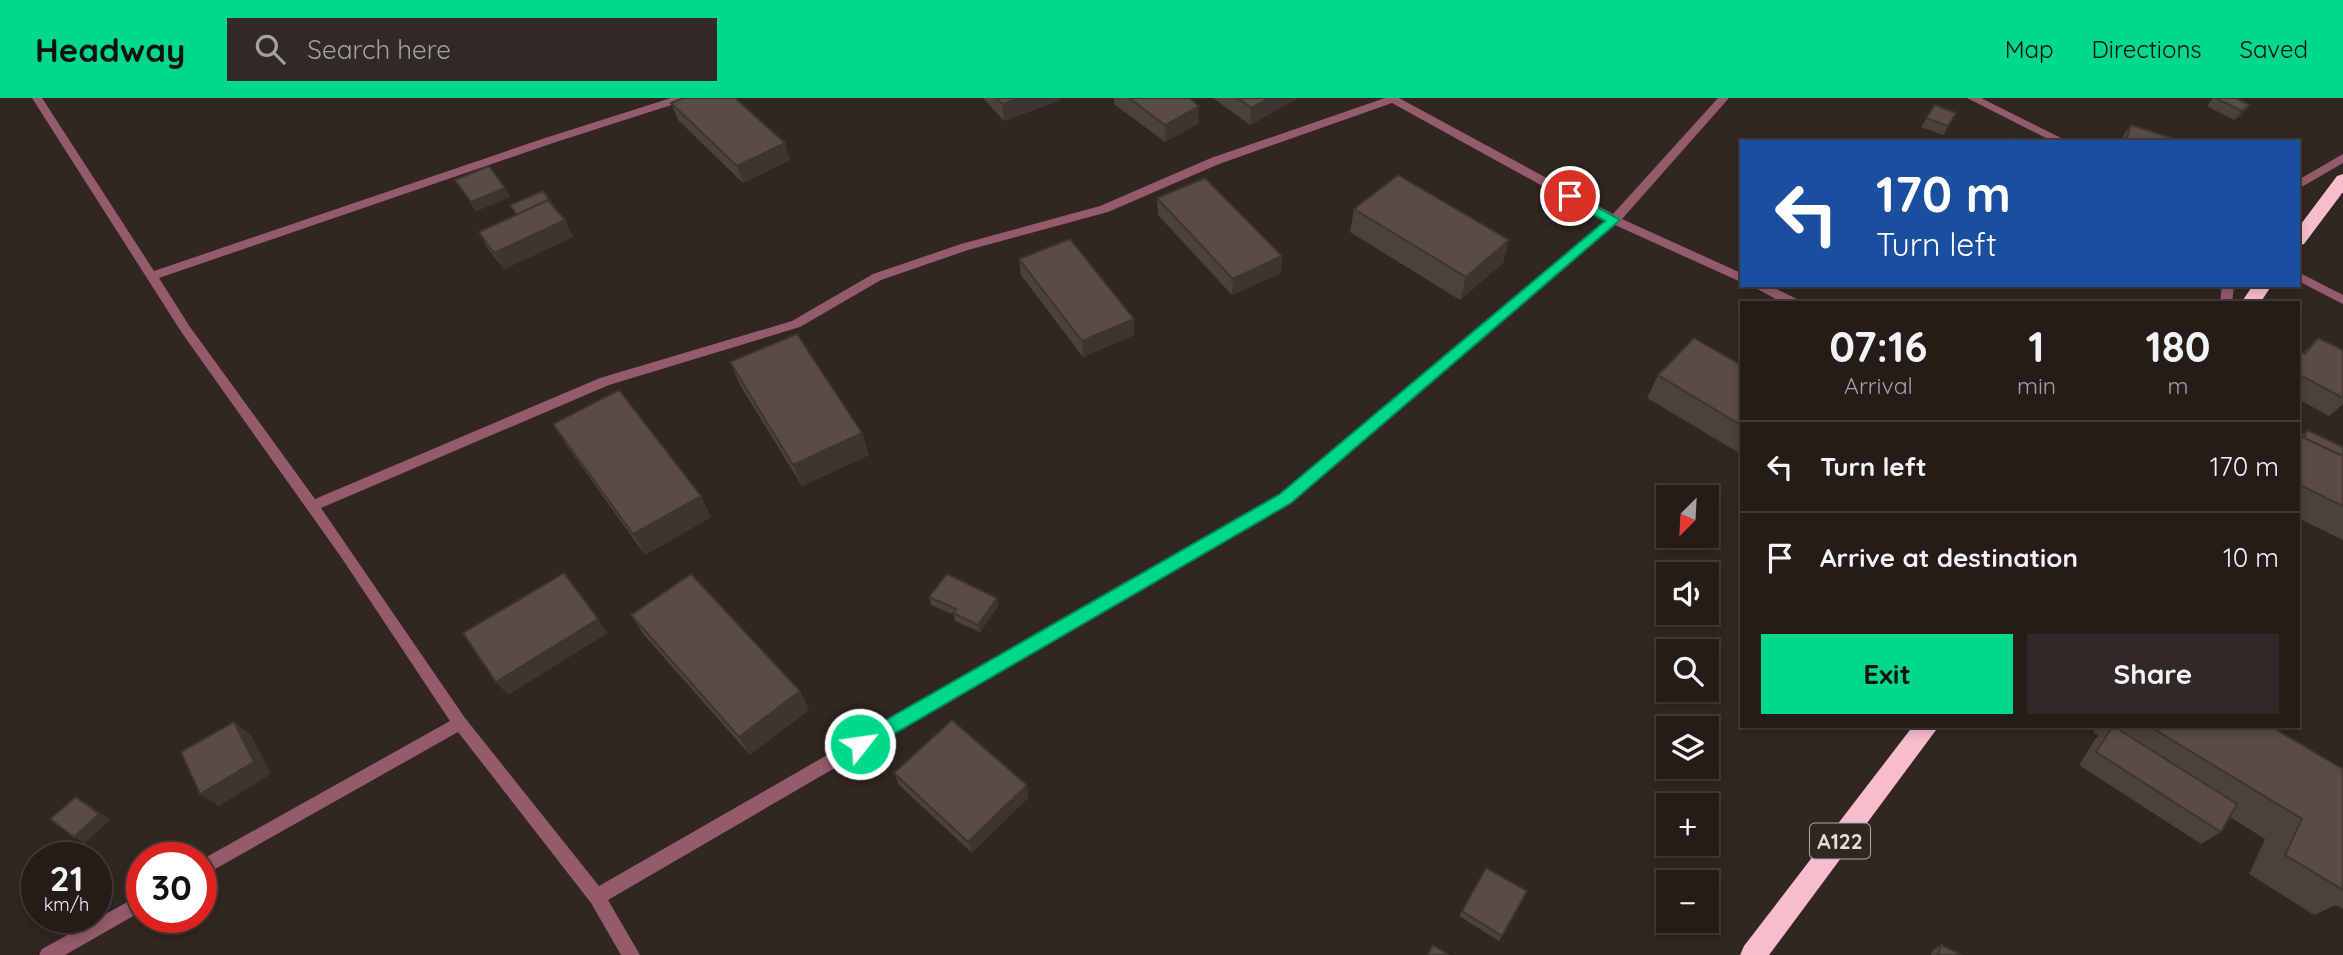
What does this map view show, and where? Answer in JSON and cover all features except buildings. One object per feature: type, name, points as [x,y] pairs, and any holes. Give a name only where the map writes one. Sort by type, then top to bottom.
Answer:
[{"type":"highway","points":[[2300,237],[2343,180]]},
{"type":"highway","name":"A122","points":[[1753,955],[1925,728]]},
{"type":"street","points":[[37,98],[150,276],[460,723],[597,897],[631,955]]},
{"type":"street","points":[[150,276],[317,222],[558,136],[683,98]]},
{"type":"street","points":[[597,897],[1285,499],[1614,220],[1724,98]]},
{"type":"street","points":[[1972,98],[2060,140]]},
{"type":"street","points":[[312,506],[605,381],[796,324],[877,278],[965,247],[1104,209],[1215,161],[1392,99],[1614,220],[1740,278]]},
{"type":"street","points":[[2300,184],[2343,158]]},
{"type":"street","points":[[2300,277],[2343,300]]},
{"type":"street","points":[[1760,287],[1791,301]]},
{"type":"street","points":[[217,860],[460,723]]},
{"type":"street","points":[[48,955],[126,911]]},
{"type":"route","points":[[860,744],[1285,499],[1614,220],[1570,196]]}]
